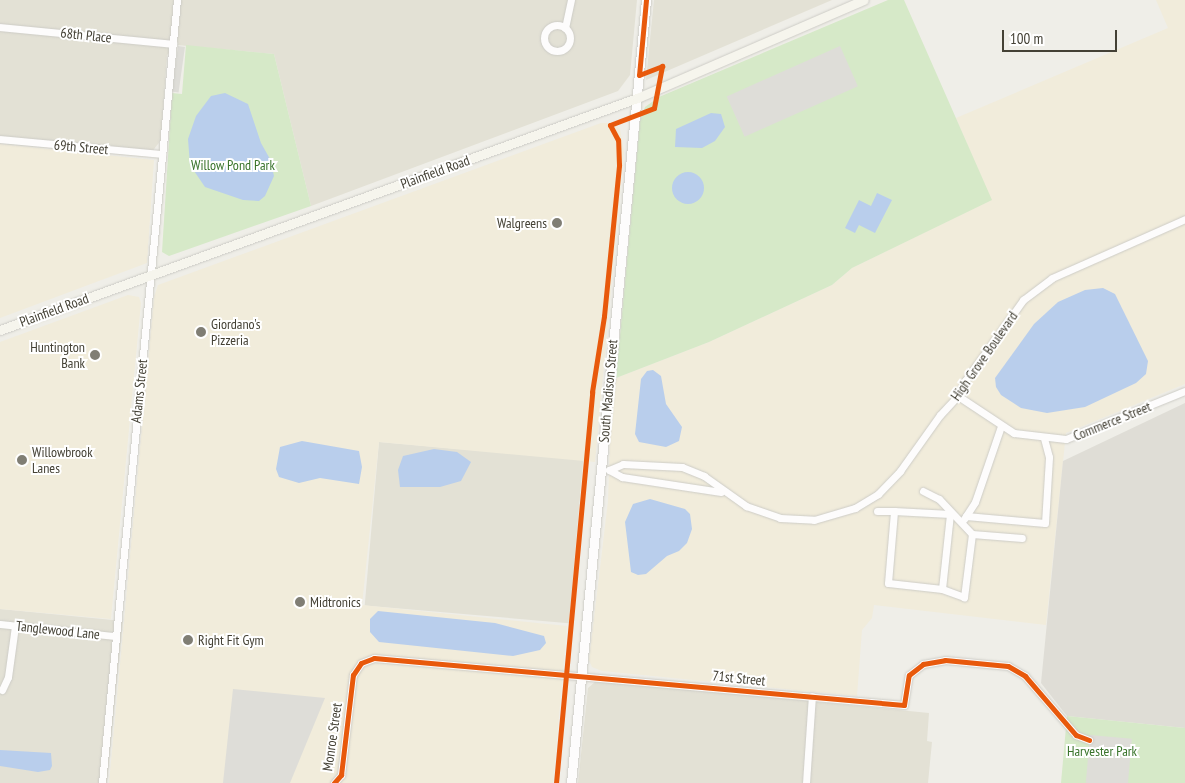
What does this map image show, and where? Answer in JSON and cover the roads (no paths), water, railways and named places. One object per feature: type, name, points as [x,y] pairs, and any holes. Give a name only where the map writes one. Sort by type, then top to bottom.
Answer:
[{"type":"main road","name":"Plainfield Road","points":[[0,330],[637,98],[864,0]]},
{"type":"street","name":"Adams Street","points":[[102,783],[177,0]]},
{"type":"street","points":[[565,28],[571,0]]},
{"type":"street","name":"South Madison Street","points":[[571,783],[646,0]]},
{"type":"street","name":"68th Place","points":[[0,27],[173,44]]},
{"type":"street","name":"69th Street","points":[[0,139],[162,154]]},
{"type":"street","name":"High Grove Boulevard","points":[[724,492],[700,486],[622,477],[609,470],[623,464],[670,465],[704,476],[724,492],[762,513],[790,519],[814,520],[855,508],[878,494],[893,480],[958,396],[964,381],[1014,310],[1044,282],[1185,219]]},
{"type":"street","name":"Commerce Street","points":[[958,396],[1001,426],[1022,435],[1044,438],[1074,438],[1185,391]]},
{"type":"street","points":[[961,524],[974,502],[1001,426]]},
{"type":"street","points":[[966,516],[1045,522],[1048,457],[1044,438]]},
{"type":"street","points":[[923,491],[939,499],[950,514],[972,534],[1022,538]]},
{"type":"street","points":[[877,511],[950,514]]},
{"type":"street","points":[[894,512],[888,583],[942,589],[964,597],[972,534]]},
{"type":"street","points":[[942,589],[950,514]]},
{"type":"street","name":"Tanglewood Lane","points":[[0,624],[115,636]]},
{"type":"street","points":[[2,690],[8,677],[15,626]]},
{"type":"street","name":"71st Street","points":[[350,693],[353,675],[360,663],[374,658],[904,705],[909,676],[923,664],[945,660],[1008,666],[1025,676],[1076,735],[1089,740]]},
{"type":"street","name":"Monroe Street","points":[[334,783],[341,775],[350,693]]},
{"type":"street","points":[[806,783],[812,696]]},
{"type":"water","points":[[225,93],[248,104],[261,143],[270,159],[274,176],[265,196],[259,201],[243,200],[205,187],[190,165],[188,139],[196,116],[211,96]]},
{"type":"water","points":[[711,113],[721,114],[725,127],[715,141],[702,148],[675,147],[676,129]]},
{"type":"water","points":[[688,172],[694,173],[699,177],[703,182],[703,194],[699,199],[694,203],[688,204],[682,203],[677,199],[673,194],[672,188],[673,182],[677,177],[682,173]]},
{"type":"water","points":[[877,193],[892,200],[875,233],[859,225],[855,233],[845,228],[859,200],[871,206]]},
{"type":"water","points":[[1103,288],[1115,294],[1148,361],[1146,374],[1136,383],[1085,407],[1047,413],[1021,408],[1001,395],[996,387],[995,378],[1034,324],[1058,302],[1085,290]]},
{"type":"water","points":[[653,370],[661,376],[666,404],[682,427],[679,441],[666,447],[639,442],[635,434],[641,379],[647,371]]},
{"type":"water","points":[[302,441],[359,451],[362,467],[359,484],[320,478],[299,483],[279,477],[276,469],[280,447]]},
{"type":"water","points":[[434,449],[457,452],[471,462],[461,481],[440,487],[400,487],[398,470],[403,456]]},
{"type":"water","points":[[650,499],[685,509],[690,514],[692,529],[687,543],[679,551],[667,556],[646,574],[638,575],[631,572],[625,522],[633,504]]},
{"type":"water","points":[[378,611],[495,623],[544,636],[546,643],[540,650],[513,656],[379,642],[370,632],[370,619]]},
{"type":"water","points":[[0,750],[51,753],[52,766],[50,770],[38,772],[0,766]]},
{"type":"place","name":"Walgreens","points":[[557,223]]},
{"type":"place","name":"Giordano's Pizzeria","points":[[201,332]]},
{"type":"place","name":"Huntington Bank","points":[[95,355]]},
{"type":"place","name":"Willowbrook Lanes","points":[[22,460]]},
{"type":"place","name":"Midtronics","points":[[300,602]]},
{"type":"place","name":"Right Fit Gym","points":[[188,640]]},
{"type":"park label","name":"Willow Pond Park","points":[[233,165]]},
{"type":"park label","name":"Harvester Park","points":[[1102,751]]}]
